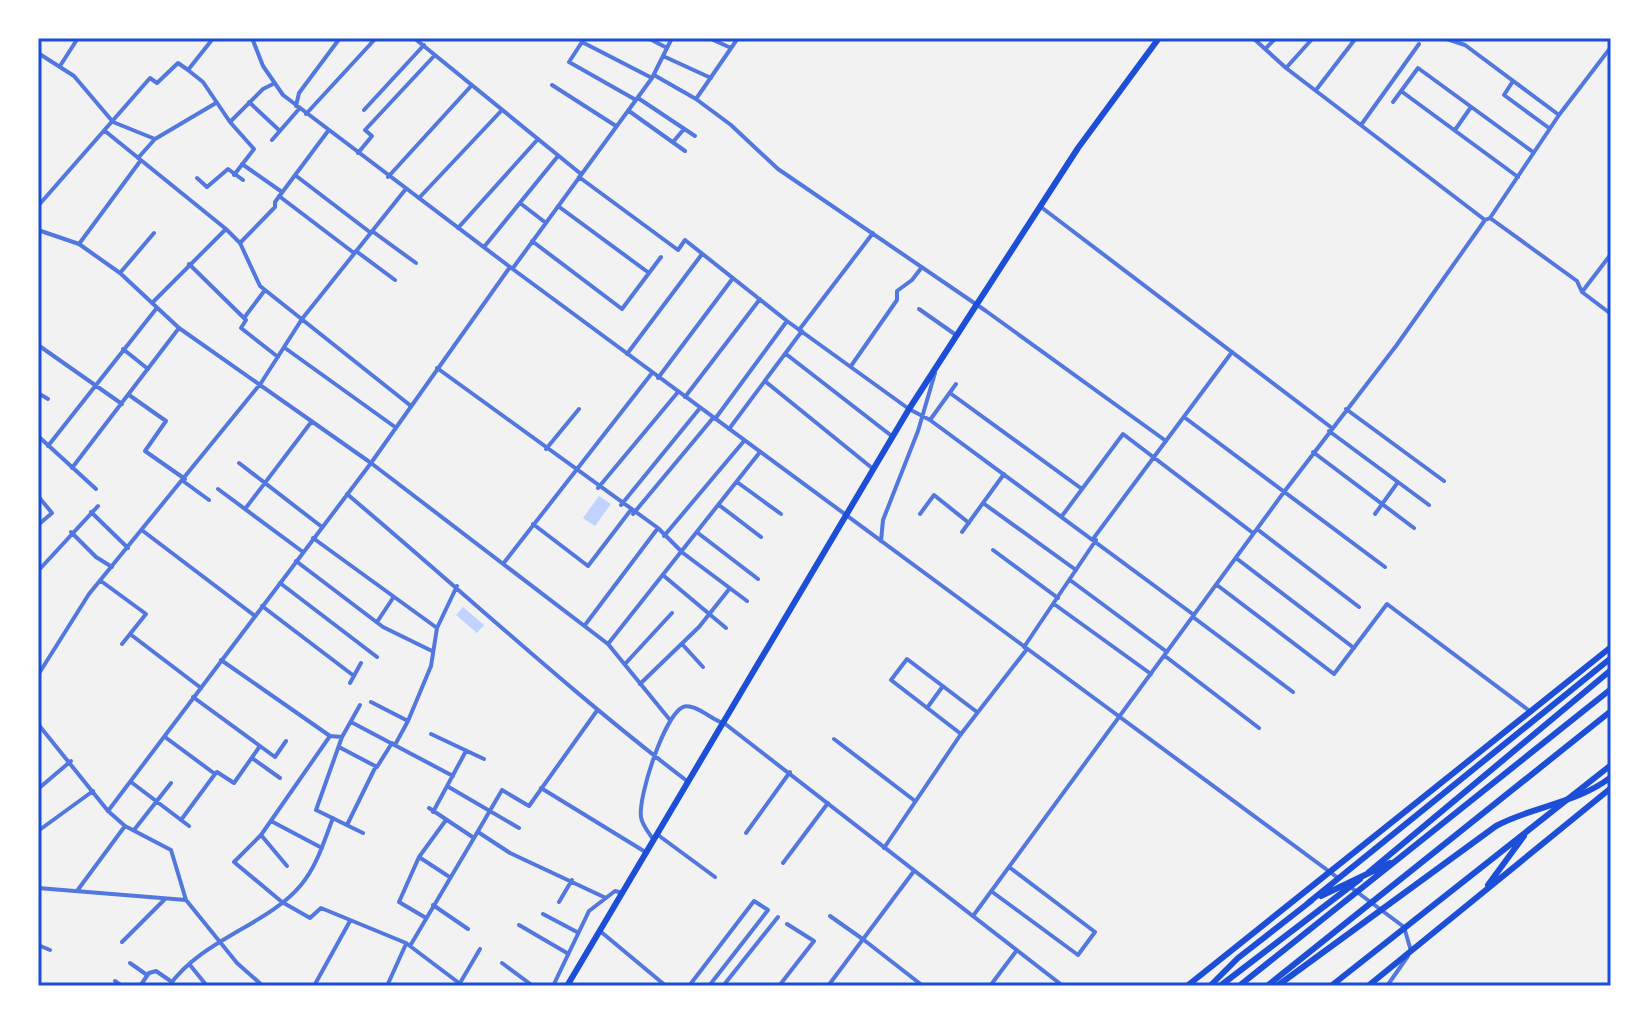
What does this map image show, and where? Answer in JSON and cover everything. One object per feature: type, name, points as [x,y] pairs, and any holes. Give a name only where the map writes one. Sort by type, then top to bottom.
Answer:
[{"type":"main road","points":[[567,986],[909,409],[1078,148],[1159,38]]},
{"type":"main road","points":[[1187,986],[1611,647]]},
{"type":"main road","points":[[1210,986],[1238,958],[1611,658]]},
{"type":"main road","points":[[1220,986],[1351,887],[1611,670]]},
{"type":"main road","points":[[1239,986],[1611,689]]},
{"type":"main road","points":[[1267,986],[1611,711]]},
{"type":"main road","points":[[1331,986],[1611,765]]},
{"type":"main road","points":[[1277,986],[1496,826],[1514,816],[1586,793],[1611,777]]},
{"type":"main road","points":[[1368,986],[1611,788]]},
{"type":"main road","points":[[1482,893],[1529,830]]},
{"type":"main road","points":[[1308,903],[1402,857]]},
{"type":"street","points":[[60,66],[78,38]]},
{"type":"street","points":[[188,70],[209,38]]},
{"type":"street","points":[[252,38],[255,51],[275,83],[298,108],[658,378],[1404,927],[1411,951],[1387,986]]},
{"type":"street","points":[[272,140],[298,108],[299,93],[340,38]]},
{"type":"street","points":[[306,114],[376,38]]},
{"type":"street","points":[[414,38],[580,175],[678,250],[685,240],[787,321],[1095,539],[1293,692]]},
{"type":"street","points":[[648,38],[667,48]]},
{"type":"street","points":[[108,811],[371,463],[511,267],[629,111],[653,77],[672,38]]},
{"type":"street","points":[[709,38],[731,48]]},
{"type":"street","points":[[696,99],[738,38]]},
{"type":"street","points":[[1253,38],[1286,68],[1361,125],[1577,281],[1582,292],[1611,314]]},
{"type":"street","points":[[1265,49],[1276,38]]},
{"type":"street","points":[[1286,68],[1313,38]]},
{"type":"street","points":[[1316,91],[1356,38]]},
{"type":"street","points":[[1444,38],[1465,45],[1559,115]]},
{"type":"street","points":[[695,136],[637,99],[569,62],[581,40],[696,99],[731,125],[778,169],[873,232],[1166,441]]},
{"type":"street","points":[[1361,125],[1419,44]]},
{"type":"street","points":[[364,110],[424,45]]},
{"type":"street","points":[[973,916],[1313,452],[1396,346],[1518,177],[1549,128],[1611,47]]},
{"type":"street","points":[[38,53],[74,76],[113,122],[155,139]]},
{"type":"street","points":[[357,153],[372,136],[365,130],[435,55]]},
{"type":"street","points":[[663,56],[711,78]]},
{"type":"street","points":[[39,203],[150,78],[157,83],[178,63],[203,82],[230,122],[254,149],[234,175]]},
{"type":"street","points":[[1393,102],[1418,68],[1533,152]]},
{"type":"street","points":[[1513,81],[1504,95],[1549,128]]},
{"type":"street","points":[[230,122],[249,102],[275,83]]},
{"type":"street","points":[[388,177],[472,85]]},
{"type":"street","points":[[552,85],[616,126]]},
{"type":"street","points":[[1401,91],[1518,177]]},
{"type":"street","points":[[249,102],[280,131]]},
{"type":"street","points":[[79,244],[155,139],[216,103]]},
{"type":"street","points":[[1455,130],[1471,107]]},
{"type":"street","points":[[419,199],[502,110]]},
{"type":"street","points":[[629,111],[685,151]]},
{"type":"street","points":[[673,142],[684,129]]},
{"type":"street","points":[[105,131],[226,229],[240,243],[265,290],[411,406]]},
{"type":"street","points":[[240,243],[275,207],[281,194],[328,131]]},
{"type":"street","points":[[458,228],[538,139]]},
{"type":"street","points":[[484,247],[558,156]]},
{"type":"street","points":[[242,164],[395,280]]},
{"type":"street","points":[[197,178],[207,187],[228,169],[243,180]]},
{"type":"street","points":[[295,175],[416,263]]},
{"type":"street","points":[[38,675],[48,664],[76,613],[261,383],[302,319],[405,190]]},
{"type":"street","points":[[520,203],[546,223]]},
{"type":"street","points":[[558,206],[649,273]]},
{"type":"street","points":[[1041,206],[1429,505]]},
{"type":"street","points":[[48,446],[154,306],[189,264],[226,229]]},
{"type":"street","points":[[38,230],[79,244],[120,273],[179,328],[371,463],[585,626],[608,644],[670,720]]},
{"type":"street","points":[[729,430],[873,232]]},
{"type":"street","points":[[120,273],[154,233]]},
{"type":"street","points":[[532,241],[622,309],[661,257]]},
{"type":"street","points":[[627,354],[702,254]]},
{"type":"street","points":[[1582,292],[1611,254]]},
{"type":"street","points":[[189,264],[244,318]]},
{"type":"street","points":[[851,366],[897,300],[897,291],[912,280],[922,267]]},
{"type":"street","points":[[658,378],[733,278]]},
{"type":"street","points":[[265,290],[244,318],[241,328],[279,357]]},
{"type":"street","points":[[685,397],[760,299]]},
{"type":"street","points":[[919,309],[958,336]]},
{"type":"street","points":[[533,524],[588,566],[714,418],[787,321]]},
{"type":"street","points":[[72,468],[179,328]]},
{"type":"street","points":[[38,345],[122,404]]},
{"type":"street","points":[[285,348],[395,427]]},
{"type":"street","points":[[123,349],[148,369]]},
{"type":"street","points":[[884,848],[961,734],[1025,648],[1095,539],[1232,352]]},
{"type":"street","points":[[786,354],[893,437]]},
{"type":"street","points":[[881,541],[883,520],[937,367]]},
{"type":"street","points":[[437,368],[621,505],[658,528],[683,553],[747,601]]},
{"type":"street","points":[[503,564],[652,373]]},
{"type":"street","points":[[766,382],[874,469]]},
{"type":"street","points":[[930,420],[956,384]]},
{"type":"street","points":[[598,488],[678,392]]},
{"type":"street","points":[[38,393],[48,399]]},
{"type":"street","points":[[950,393],[1082,489]]},
{"type":"street","points":[[129,395],[166,421],[145,451],[209,500]]},
{"type":"street","points":[[621,505],[700,408]]},
{"type":"street","points":[[546,449],[579,409]]},
{"type":"street","points":[[1346,409],[1444,481]]},
{"type":"street","points":[[1184,417],[1385,567]]},
{"type":"street","points":[[245,509],[312,421]]},
{"type":"street","points":[[1062,516],[1123,434],[1359,607]]},
{"type":"street","points":[[38,436],[96,489]]},
{"type":"street","points":[[664,536],[744,441]]},
{"type":"street","points":[[608,644],[760,452]]},
{"type":"street","points":[[1313,452],[1414,528]]},
{"type":"street","points":[[239,463],[322,527]]},
{"type":"street","points":[[962,532],[1004,474]]},
{"type":"street","points":[[737,482],[781,514]]},
{"type":"street","points":[[1375,514],[1398,482]]},
{"type":"street","points":[[218,489],[303,552]]},
{"type":"street","points":[[347,494],[457,586],[596,712],[689,783]]},
{"type":"street","points":[[920,514],[934,495],[969,523]]},
{"type":"street","points":[[38,496],[52,513],[38,525]]},
{"type":"street","points":[[983,503],[1076,570]]},
{"type":"street","points":[[719,505],[761,537]]},
{"type":"street","points":[[38,571],[98,506]]},
{"type":"street","points":[[91,512],[128,548]]},
{"type":"street","points":[[585,626],[658,528]]},
{"type":"street","points":[[143,531],[255,616]]},
{"type":"street","points":[[71,532],[96,557],[113,567]]},
{"type":"street","points":[[698,533],[758,579]]},
{"type":"street","points":[[313,538],[437,628]]},
{"type":"street","points":[[993,550],[1058,598]]},
{"type":"street","points":[[1236,558],[1354,648]]},
{"type":"street","points":[[296,561],[377,622],[432,651]]},
{"type":"street","points":[[664,576],[726,628]]},
{"type":"street","points":[[1070,580],[1259,728]]},
{"type":"street","points":[[101,581],[146,614],[122,644]]},
{"type":"street","points":[[280,583],[377,657]]},
{"type":"street","points":[[1216,585],[1334,674],[1387,604],[1531,712]]},
{"type":"street","points":[[347,825],[376,766],[380,766],[408,721],[431,666],[437,628],[457,586]]},
{"type":"street","points":[[640,684],[682,644],[730,588]]},
{"type":"street","points":[[377,622],[393,598]]},
{"type":"street","points":[[1054,604],[1151,674]]},
{"type":"street","points":[[262,606],[354,676]]},
{"type":"street","points":[[624,665],[672,613]]},
{"type":"street","points":[[130,634],[201,688]]},
{"type":"street","points":[[682,644],[703,667]]},
{"type":"street","points":[[961,734],[891,680],[907,659],[977,712]]},
{"type":"street","points":[[221,660],[330,736],[342,737]]},
{"type":"street","points":[[350,683],[361,663]]},
{"type":"street","points":[[927,708],[943,686]]},
{"type":"street","points":[[193,697],[275,757],[286,741]]},
{"type":"street","points":[[371,702],[408,721]]},
{"type":"street","points":[[360,705],[342,737],[316,810],[363,833]]},
{"type":"street","points":[[715,877],[656,838],[641,820],[641,789],[670,720],[682,707],[690,706],[724,723],[1063,986]]},
{"type":"street","points":[[387,986],[408,944],[502,790],[529,806],[596,712]]},
{"type":"street","points":[[351,722],[453,776]]},
{"type":"street","points":[[38,724],[71,761],[108,811],[125,826],[171,850],[186,900],[237,963],[263,986]]},
{"type":"street","points":[[431,734],[484,759]]},
{"type":"street","points":[[330,736],[261,835],[234,862],[282,902],[310,918],[321,908],[408,944],[461,984],[480,949]]},
{"type":"street","points":[[165,737],[215,774],[217,772],[234,783],[260,746]]},
{"type":"street","points":[[834,739],[915,801]]},
{"type":"street","points":[[339,747],[376,766]]},
{"type":"street","points":[[466,751],[431,810],[474,838]]},
{"type":"street","points":[[252,758],[280,778]]},
{"type":"street","points":[[38,789],[71,761]]},
{"type":"street","points":[[746,833],[790,772]]},
{"type":"street","points":[[181,820],[215,774]]},
{"type":"street","points":[[131,782],[189,826]]},
{"type":"street","points":[[134,830],[171,783]]},
{"type":"street","points":[[447,786],[519,828]]},
{"type":"street","points":[[541,788],[647,853]]},
{"type":"street","points":[[38,831],[93,791]]},
{"type":"street","points":[[783,863],[828,803]]},
{"type":"street","points":[[140,986],[147,976],[156,971],[170,985],[221,940],[282,902],[301,886],[322,848],[333,818]]},
{"type":"street","points":[[426,918],[399,902],[419,857],[446,820]]},
{"type":"street","points":[[271,821],[322,848]]},
{"type":"street","points":[[76,892],[125,826]]},
{"type":"street","points":[[478,832],[510,853],[606,898]]},
{"type":"street","points":[[261,835],[287,866]]},
{"type":"street","points":[[419,857],[449,876]]},
{"type":"street","points":[[991,891],[1078,955],[1095,932],[1009,867]]},
{"type":"street","points":[[828,986],[914,871]]},
{"type":"street","points":[[559,902],[572,880]]},
{"type":"street","points":[[38,888],[186,900]]},
{"type":"street","points":[[553,986],[589,911],[615,891],[623,893]]},
{"type":"street","points":[[122,942],[165,899]]},
{"type":"street","points":[[689,986],[754,901],[768,910],[709,986]]},
{"type":"street","points":[[433,905],[468,929]]},
{"type":"street","points":[[543,914],[577,932]]},
{"type":"street","points":[[830,916],[923,986]]},
{"type":"street","points":[[723,986],[778,917]]},
{"type":"street","points":[[314,986],[350,921]]},
{"type":"street","points":[[779,986],[814,941],[787,924]]},
{"type":"street","points":[[519,925],[567,953]]},
{"type":"street","points":[[600,931],[666,986]]},
{"type":"street","points":[[38,945],[50,950]]},
{"type":"street","points":[[990,986],[1017,950]]},
{"type":"street","points":[[130,963],[147,976]]},
{"type":"street","points":[[502,963],[533,986]]},
{"type":"street","points":[[190,965],[205,985]]},
{"type":"street","points":[[115,981],[122,986]]},
{"type":"water","points":[[599,496],[611,504],[595,526],[583,518]]},
{"type":"water","points":[[463,607],[484,625],[477,633],[456,615]]}]
